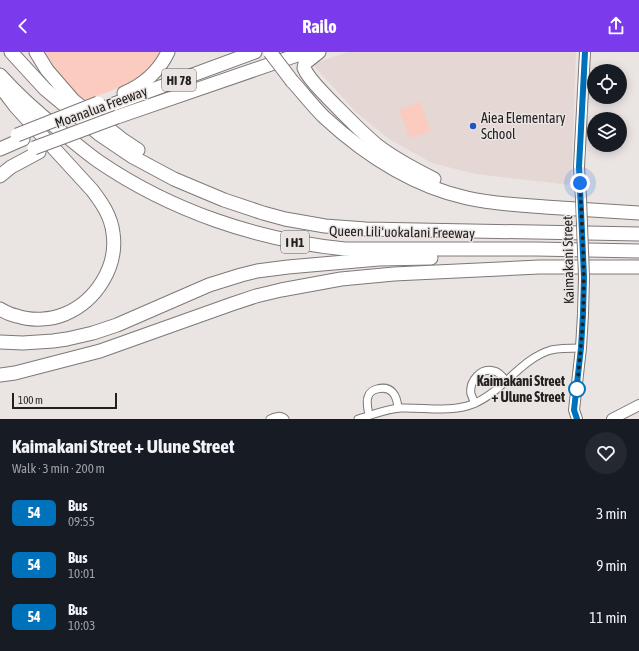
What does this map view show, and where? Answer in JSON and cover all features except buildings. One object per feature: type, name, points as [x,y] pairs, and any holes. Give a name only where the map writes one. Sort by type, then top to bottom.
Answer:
[{"type":"highway","name":"Queen Liliʻuokalani Freeway","points":[[11,52],[45,89],[99,134],[133,157],[174,179],[224,200],[256,211],[286,219],[343,228],[639,234]]},
{"type":"highway","points":[[36,52],[47,70],[73,100],[117,135],[145,154],[224,200]]},
{"type":"highway","points":[[0,145],[101,106],[128,92],[155,72],[161,65],[168,52]]},
{"type":"highway","name":"Moanalua Freeway","points":[[101,106],[255,52]]},
{"type":"highway","points":[[270,52],[292,81],[323,115],[348,138],[404,174],[427,185],[466,198],[501,204],[639,213]]},
{"type":"highway","name":"HI 78","points":[[37,150],[202,88],[306,52]]},
{"type":"highway","points":[[318,52],[304,65],[308,75],[359,129],[377,145],[398,160],[433,179],[467,191],[588,210]]},
{"type":"highway","name":"Queen Liliʻuokalani Freeway","points":[[0,75],[42,116],[79,147],[100,162],[149,192],[198,214],[234,227],[294,242],[345,249],[536,249],[639,251]]},
{"type":"highway","points":[[0,86],[16,107],[92,190],[102,203],[111,222],[114,244],[111,264],[107,275],[86,302],[75,309],[64,315],[53,318],[29,319],[17,317],[0,309]]},
{"type":"highway","points":[[0,149],[20,137]]},
{"type":"highway","points":[[0,165],[37,150]]},
{"type":"highway","points":[[0,176],[37,150]]},
{"type":"highway","points":[[0,342],[23,343],[53,341],[93,333],[117,325],[209,285],[241,275],[273,269],[379,259],[435,258],[536,249]]},
{"type":"highway","points":[[0,375],[15,373],[100,351],[256,296],[341,279],[394,274],[539,267],[639,267]]},
{"type":"highway","points":[[0,368],[76,357]]},
{"type":"street","name":"Kaimakani Street","points":[[576,419],[574,410],[581,348],[584,277],[579,167],[585,52]]},
{"type":"street","points":[[358,419],[398,408],[453,409],[475,404],[487,397],[525,364],[540,354],[552,350],[581,348]]},
{"type":"street","points":[[475,404],[471,393],[472,384],[475,378],[481,373],[488,370],[494,371],[501,374],[506,381]]},
{"type":"street","points":[[369,415],[367,401],[368,396],[373,391],[382,388],[387,388],[392,392],[398,401],[398,408]]},
{"type":"street","points":[[612,419],[639,405]]},
{"type":"street","points":[[270,419],[278,416],[285,419]]},
{"type":"shaded area","points":[[37,52],[162,52],[146,71],[136,78],[113,90],[78,102]]},
{"type":"shaded area","name":"Aiea Elementary School","points":[[348,52],[576,52],[571,185],[476,174],[432,163],[389,139],[356,112],[312,64]]},
{"type":"shaded area","points":[[420,102],[431,131],[410,138],[399,110]]},
{"type":"bus line","name":"54","points":[[577,419],[574,410],[581,348],[584,277],[579,167],[585,52]]},
{"type":"place","name":"Aiea Elementary School","points":[[473,126]]},
{"type":"place","name":"Kaimakani Street + Ulune Street","points":[[577,389]]},
{"type":"route","points":[[577,389],[581,348],[584,277],[580,183]]}]
